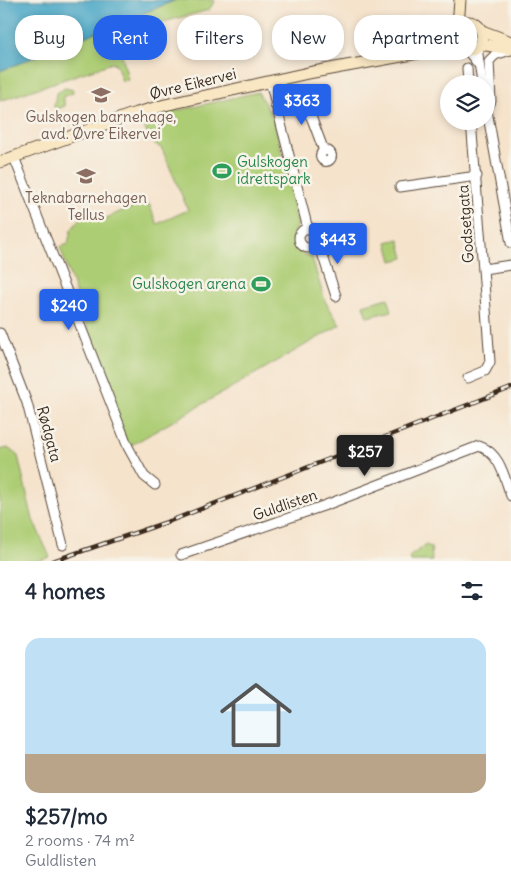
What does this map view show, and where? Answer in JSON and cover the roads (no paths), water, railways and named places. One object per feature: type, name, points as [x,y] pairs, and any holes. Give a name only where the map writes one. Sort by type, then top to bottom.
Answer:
[{"type":"main road","points":[[461,0],[468,15]]},
{"type":"main road","points":[[459,15],[461,0]]},
{"type":"main road","points":[[477,27],[482,32],[511,42]]},
{"type":"main road","points":[[477,39],[482,32]]},
{"type":"main road","name":"Øvre Eikervei","points":[[477,47],[511,49]]},
{"type":"main road","name":"Øvre Eikervei","points":[[0,162],[130,115],[270,81],[381,60]]},
{"type":"street","points":[[490,75],[490,61],[495,55],[511,49]]},
{"type":"street","points":[[476,60],[480,75]]},
{"type":"street","points":[[467,68],[467,75]]},
{"type":"street","points":[[270,81],[308,229]]},
{"type":"street","points":[[276,105],[300,99],[312,119],[324,152]]},
{"type":"street","name":"Godsetgata","points":[[468,378],[485,371],[490,362],[472,130]]},
{"type":"street","points":[[491,130],[511,243]]},
{"type":"street","points":[[14,157],[128,447],[144,476],[155,485]]},
{"type":"street","name":"Godsetgata","points":[[400,187],[477,176]]},
{"type":"street","points":[[308,229],[300,234],[301,244],[310,248],[315,246],[318,241]]},
{"type":"street","points":[[308,229],[317,232],[318,241],[336,296]]},
{"type":"street","name":"Godsetgata","points":[[484,269],[511,265]]},
{"type":"street","name":"Rødgata","points":[[0,333],[27,404],[63,545]]},
{"type":"street","name":"Guldlisten","points":[[181,555],[326,505],[479,446],[489,450],[497,458],[511,496]]},
{"type":"water","points":[[0,0],[176,0],[139,15],[93,15],[93,33],[83,38],[83,15],[15,15],[15,60],[27,60],[0,71]]},
{"type":"railway","points":[[53,561],[170,521],[511,388]]},
{"type":"place","name":"Gulskogen barnehage, avd. Øvre Eikervei","points":[[101,95]]},
{"type":"place","name":"Gulskogen idrettspark","points":[[222,171]]},
{"type":"place","name":"Teknabarnehagen Tellus","points":[[86,176]]},
{"type":"place","name":"Gulskogen arena","points":[[261,284]]}]
